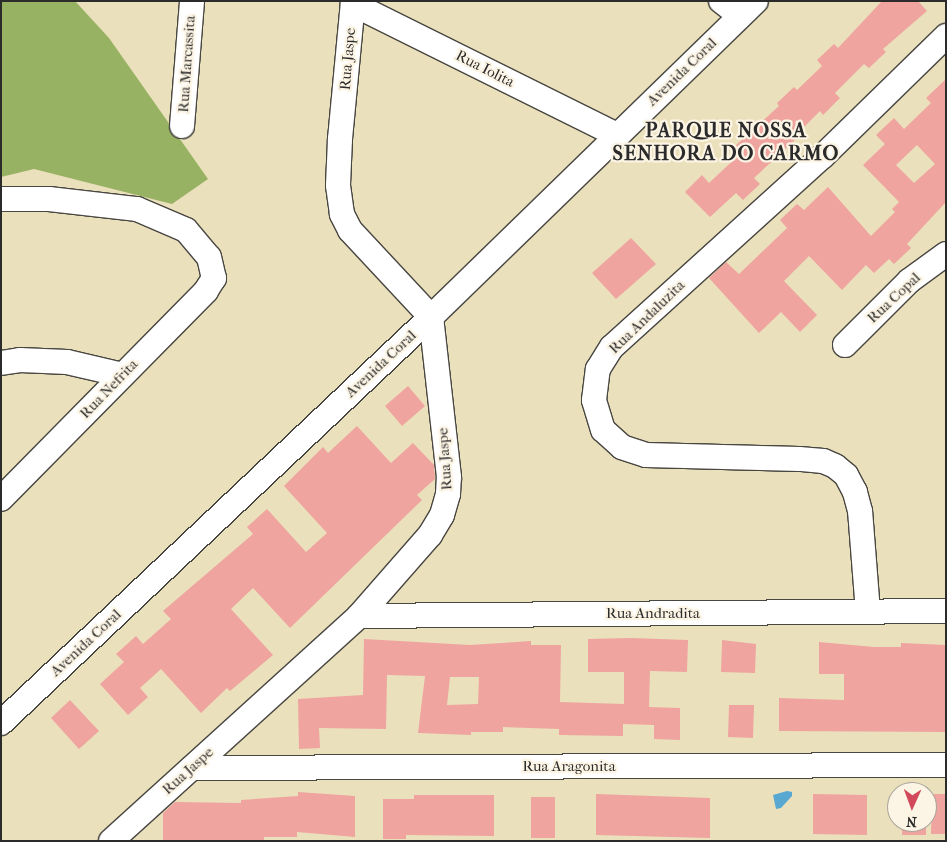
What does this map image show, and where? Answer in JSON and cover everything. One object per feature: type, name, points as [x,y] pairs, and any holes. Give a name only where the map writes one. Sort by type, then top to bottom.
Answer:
[{"type":"street","name":"Rua Marcassita","points":[[182,126],[192,1]]},
{"type":"street","points":[[721,1],[748,8]]},
{"type":"street","name":"Rua Iolita","points":[[353,2],[617,135]]},
{"type":"street","name":"Rua Jaspe","points":[[111,841],[359,616],[430,535],[442,515],[448,494],[449,477],[431,317],[350,230],[342,214],[338,176],[353,2]]},
{"type":"street","name":"Avenida Coral","points":[[1,723],[431,317],[748,8]]},
{"type":"street","name":"Rua Andaluzita","points":[[868,612],[860,511],[855,492],[846,475],[835,466],[823,461],[646,455],[622,448],[603,430],[594,400],[598,369],[612,347],[823,156],[946,36]]},
{"type":"street","name":"Rua Nefrita","points":[[1,199],[49,199],[137,209],[186,230],[209,257],[214,278],[206,291],[1,499]]},
{"type":"street","name":"Rua Copal","points":[[845,345],[909,281],[946,254]]},
{"type":"street","points":[[1,363],[20,360],[67,362],[123,375]]},
{"type":"street","name":"Rua Andradita","points":[[359,616],[946,612]]},
{"type":"street","name":"Rua Aragonita","points":[[192,768],[946,766]]},
{"type":"green space","points":[[1,1],[75,1],[109,38],[208,179],[172,204],[34,169],[1,177]]},
{"type":"water","points":[[787,791],[792,792],[792,796],[781,808],[776,809],[773,795]]},
{"type":"building","points":[[882,1],[918,1],[927,11],[883,49],[886,52],[869,68],[864,64],[835,93],[840,98],[823,115],[820,111],[795,136],[797,138],[754,178],[760,184],[743,200],[736,193],[710,217],[685,192],[702,175],[709,183],[741,153],[735,146],[779,106],[777,103],[794,87],[797,90],[822,66],[817,60],[834,44],[838,48]]},
{"type":"building","points":[[946,79],[946,202],[907,244],[911,248],[894,264],[889,259],[874,273],[866,265],[842,290],[809,256],[784,281],[817,315],[800,332],[781,312],[759,333],[709,278],[726,262],[739,274],[787,228],[780,220],[797,204],[804,210],[828,187],[871,236],[895,212],[892,209],[899,202],[863,165],[885,144],[876,135],[894,118],[904,129],[931,103],[926,98]],"holes":[[[917,145],[935,164],[914,183],[896,165]]]},
{"type":"building","points":[[631,238],[656,264],[616,299],[592,273]]},
{"type":"building","points":[[408,386],[425,406],[402,426],[385,406]]},
{"type":"building","points":[[357,426],[391,463],[413,443],[434,465],[435,479],[417,495],[422,500],[290,628],[253,588],[231,609],[273,655],[230,691],[227,688],[201,713],[161,669],[140,688],[148,697],[128,715],[100,684],[124,662],[116,654],[136,636],[143,644],[171,619],[163,611],[253,534],[247,527],[267,509],[306,552],[327,533],[284,486],[323,447],[328,453]]},
{"type":"building","points":[[364,639],[470,645],[531,641],[531,645],[561,645],[560,702],[624,704],[624,672],[588,672],[588,639],[688,640],[687,672],[650,671],[649,707],[680,708],[680,740],[654,739],[654,725],[623,724],[623,736],[559,735],[559,729],[503,727],[503,732],[471,732],[471,735],[418,733],[425,676],[387,675],[386,729],[319,728],[320,748],[299,749],[298,699],[363,695]],"holes":[[[450,677],[479,677],[478,704],[447,705]]]},
{"type":"building","points":[[722,640],[756,644],[755,673],[721,672]]},
{"type":"building","points":[[819,642],[874,647],[901,647],[901,643],[946,645],[946,732],[779,731],[779,698],[844,700],[844,674],[819,674]]},
{"type":"building","points":[[70,700],[99,731],[79,749],[51,718]]},
{"type":"building","points":[[729,705],[754,705],[753,738],[728,737]]},
{"type":"building","points":[[298,792],[355,796],[355,837],[297,832],[297,837],[264,837],[264,840],[163,841],[163,813],[175,802],[241,803],[241,800],[298,796]]},
{"type":"building","points":[[596,794],[710,798],[710,838],[596,835]]},
{"type":"building","points":[[813,794],[867,795],[867,835],[813,834]]},
{"type":"building","points":[[937,794],[946,794],[946,834],[931,834],[931,832],[937,832]]},
{"type":"building","points":[[414,795],[494,795],[494,836],[406,835],[406,839],[383,839],[383,799],[414,799]]},
{"type":"building","points":[[531,797],[555,797],[555,838],[531,838]]},
{"type":"building","points":[[902,832],[926,832],[926,835],[902,835]]},
{"type":"district","name":"PARQUE NOSSA SENHORA DO CARMO","points":[[726,142]]}]
